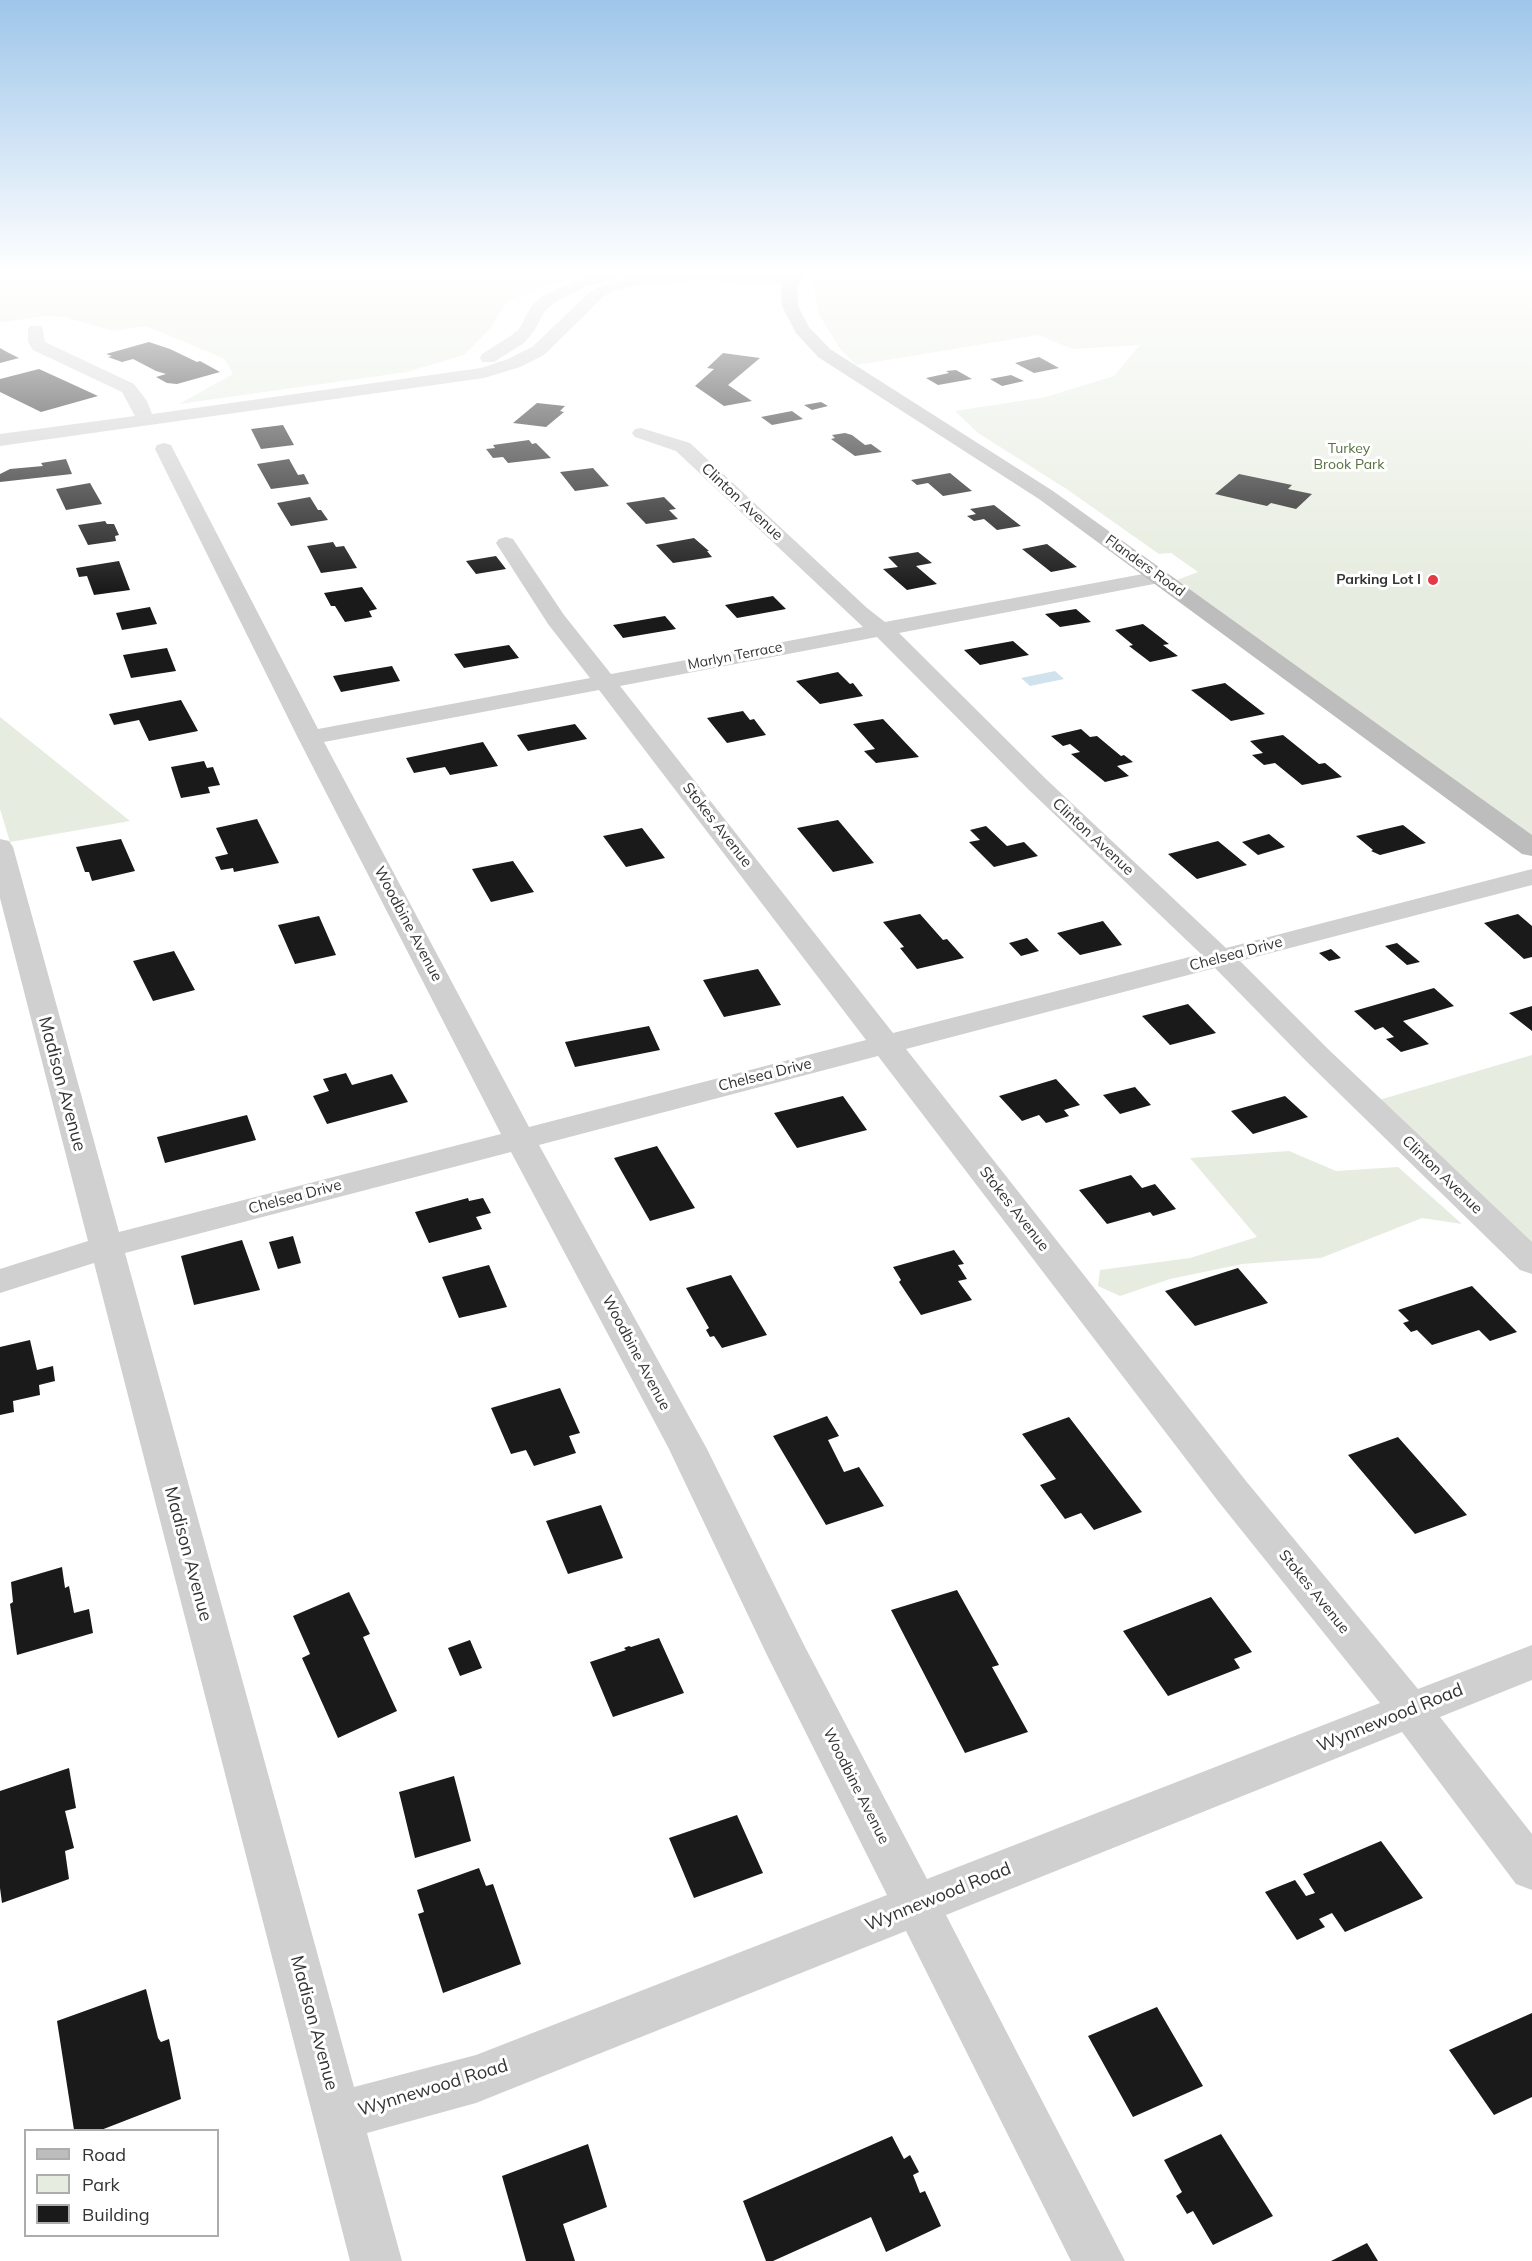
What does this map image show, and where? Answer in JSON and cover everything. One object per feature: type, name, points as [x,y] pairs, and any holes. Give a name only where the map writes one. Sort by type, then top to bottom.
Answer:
[{"type":"main road","name":"Flanders Road","points":[[866,380],[1027,481],[1532,848]]},
{"type":"street","name":"Woodbine Avenue","points":[[110,380],[128,388],[138,401],[310,738],[519,1138],[687,1449],[788,1655],[1099,2261]]},
{"type":"street","points":[[0,440],[155,435],[431,380]]},
{"type":"street","name":"Clinton Avenue","points":[[641,433],[683,447],[859,613],[893,639],[1038,785],[1221,958],[1317,1055],[1532,1262]]},
{"type":"street","name":"Stokes Avenue","points":[[506,543],[556,619],[1232,1491],[1410,1710],[1532,1869]]},
{"type":"street","name":"Marlyn Terrace","points":[[310,738],[1159,577]]},
{"type":"street","name":"Madison Avenue","points":[[0,847],[376,2261]]},
{"type":"street","name":"Chelsea Drive","points":[[0,1281],[105,1247],[1532,876]]},
{"type":"street","name":"Wynnewood Road","points":[[339,2116],[476,2079],[1532,1662]]},
{"type":"green space","points":[[223,380],[353,380],[179,404]]},
{"type":"green space","name":"Turkey Brook Park","points":[[1103,380],[1532,380],[1532,836],[1177,580],[1198,572],[1171,553],[1159,554],[1068,490],[978,433],[955,411],[1046,397]]},
{"type":"green space","points":[[0,717],[130,821],[10,842],[0,809]]},
{"type":"green space","points":[[1532,1055],[1532,1244],[1379,1100]]},
{"type":"green space","points":[[1289,1151],[1336,1171],[1398,1167],[1462,1224],[1422,1218],[1321,1258],[1242,1264],[1170,1279],[1120,1296],[1098,1286],[1100,1270],[1190,1258],[1257,1237],[1190,1158]]},
{"type":"water","points":[[1055,671],[1064,679],[1030,686],[1021,678]]},
{"type":"building","points":[[0,380],[62,380],[98,396],[41,412],[0,392]]},
{"type":"building","points":[[161,380],[193,380],[177,384]]},
{"type":"building","points":[[702,380],[735,380],[728,385],[752,401],[724,406],[695,386]]},
{"type":"building","points":[[929,380],[969,380],[938,385]]},
{"type":"building","points":[[991,380],[1024,381],[1002,386]]},
{"type":"building","points":[[821,402],[828,406],[812,410],[804,405]]},
{"type":"building","points":[[537,403],[565,406],[560,411],[564,412],[546,427],[513,423]]},
{"type":"building","points":[[792,411],[803,419],[772,425],[761,417]]},
{"type":"building","points":[[283,425],[294,445],[261,449],[251,429]]},
{"type":"building","points":[[845,433],[852,435],[865,445],[871,444],[882,452],[855,456],[831,439],[835,438],[832,435]]},
{"type":"building","points":[[529,440],[532,444],[536,443],[551,458],[508,463],[503,457],[493,458],[486,449],[495,448],[493,445]]},
{"type":"building","points":[[66,459],[72,474],[0,482],[0,474],[10,469],[43,466],[41,463]]},
{"type":"building","points":[[289,459],[298,475],[304,474],[309,484],[271,489],[257,464]]},
{"type":"building","points":[[593,468],[609,486],[575,491],[560,472]]},
{"type":"building","points":[[950,473],[972,491],[943,496],[928,483],[917,485],[911,480]]},
{"type":"building","points":[[1239,474],[1292,485],[1288,489],[1312,494],[1296,509],[1271,503],[1267,506],[1215,494]]},
{"type":"building","points":[[90,483],[102,504],[66,510],[56,489]]},
{"type":"building","points":[[310,497],[328,520],[291,526],[277,503]]},
{"type":"building","points":[[664,497],[676,509],[669,510],[678,519],[646,524],[626,503]]},
{"type":"building","points":[[994,505],[1021,526],[997,530],[984,519],[974,521],[967,516],[976,514],[970,509]]},
{"type":"building","points":[[105,521],[107,524],[114,524],[119,535],[115,536],[116,541],[88,545],[78,525]]},
{"type":"building","points":[[694,538],[709,551],[707,551],[712,557],[673,563],[656,545]]},
{"type":"building","points":[[333,542],[336,547],[344,546],[357,568],[321,573],[307,546]]},
{"type":"building","points":[[1047,544],[1077,567],[1051,572],[1022,549]]},
{"type":"building","points":[[918,552],[932,563],[916,566],[937,584],[907,590],[883,569],[898,567],[888,557]]},
{"type":"building","points":[[496,556],[506,569],[476,574],[466,561]]},
{"type":"building","points":[[119,561],[130,590],[94,595],[87,576],[79,577],[76,568]]},
{"type":"building","points":[[362,587],[377,609],[369,611],[372,617],[345,622],[335,606],[331,606],[324,593]]},
{"type":"building","points":[[773,596],[786,609],[737,618],[725,605]]},
{"type":"building","points":[[150,607],[157,624],[122,630],[116,613]]},
{"type":"building","points":[[1076,609],[1091,622],[1060,627],[1045,614]]},
{"type":"building","points":[[665,616],[676,629],[623,638],[613,625]]},
{"type":"building","points":[[1143,624],[1169,644],[1163,645],[1178,656],[1150,662],[1129,646],[1133,645],[1115,630]]},
{"type":"building","points":[[1013,641],[1029,655],[980,665],[964,650]]},
{"type":"building","points":[[509,645],[519,658],[464,668],[454,654]]},
{"type":"building","points":[[167,648],[176,671],[131,678],[123,655]]},
{"type":"building","points":[[392,666],[400,681],[341,692],[333,676]]},
{"type":"building","points":[[838,672],[850,684],[853,683],[863,696],[820,704],[796,681]]},
{"type":"building","points":[[1225,683],[1265,714],[1231,721],[1191,690]]},
{"type":"building","points":[[181,700],[198,731],[149,741],[139,720],[114,725],[109,714]]},
{"type":"building","points":[[743,711],[750,720],[754,719],[766,735],[727,743],[707,718]]},
{"type":"building","points":[[883,719],[919,757],[876,763],[864,751],[875,749],[853,724]]},
{"type":"building","points":[[575,724],[587,739],[528,751],[517,735]]},
{"type":"building","points":[[1081,729],[1090,737],[1097,736],[1121,756],[1124,755],[1133,762],[1117,766],[1129,776],[1105,782],[1071,754],[1080,752],[1070,744],[1063,746],[1051,736]]},
{"type":"building","points":[[1283,735],[1319,764],[1325,763],[1342,777],[1302,785],[1275,763],[1264,765],[1252,755],[1263,753],[1250,741]]},
{"type":"building","points":[[483,742],[498,766],[450,775],[445,767],[414,773],[406,758]]},
{"type":"building","points":[[204,761],[207,768],[213,767],[220,785],[208,787],[210,793],[181,798],[171,767]]},
{"type":"building","points":[[257,819],[279,863],[234,872],[233,868],[221,870],[215,857],[228,854],[216,828]]},
{"type":"building","points":[[838,820],[874,863],[833,872],[797,828]]},
{"type":"building","points":[[1403,825],[1426,843],[1380,855],[1371,851],[1373,850],[1356,836]]},
{"type":"building","points":[[986,826],[1007,846],[1024,842],[1038,856],[994,867],[969,842],[980,840],[970,830]]},
{"type":"building","points":[[642,828],[665,858],[626,867],[603,836]]},
{"type":"building","points":[[1269,834],[1285,847],[1258,855],[1242,842]]},
{"type":"building","points":[[121,839],[135,871],[92,881],[89,872],[85,872],[76,847]]},
{"type":"building","points":[[1218,841],[1247,865],[1197,879],[1168,854]]},
{"type":"building","points":[[513,861],[534,892],[491,902],[472,869]]},
{"type":"building","points":[[920,914],[943,940],[947,939],[964,958],[917,969],[900,948],[904,947],[883,922]]},
{"type":"building","points":[[1518,914],[1532,926],[1532,957],[1524,959],[1484,923]]},
{"type":"building","points":[[319,916],[336,955],[295,964],[278,925]]},
{"type":"building","points":[[1103,921],[1122,945],[1080,955],[1057,933]]},
{"type":"building","points":[[1027,938],[1039,951],[1021,956],[1009,943]]},
{"type":"building","points":[[1397,943],[1420,962],[1407,965],[1385,946]]},
{"type":"building","points":[[1331,949],[1341,958],[1329,961],[1319,953]]},
{"type":"building","points":[[174,951],[195,990],[153,1001],[133,961]]},
{"type":"building","points":[[758,969],[781,1005],[724,1017],[703,980]]},
{"type":"building","points":[[1434,988],[1454,1006],[1403,1021],[1429,1044],[1401,1052],[1386,1039],[1394,1037],[1383,1027],[1375,1030],[1354,1011]]},
{"type":"building","points":[[1188,1004],[1216,1033],[1170,1045],[1142,1016]]},
{"type":"building","points":[[1532,1006],[1532,1031],[1509,1013]]},
{"type":"building","points":[[649,1026],[660,1050],[575,1067],[565,1042]]},
{"type":"building","points":[[346,1073],[352,1085],[392,1074],[408,1102],[327,1124],[313,1096],[329,1091],[323,1079]]},
{"type":"building","points":[[1056,1079],[1080,1105],[1064,1110],[1069,1116],[1046,1123],[1039,1115],[1022,1121],[999,1096]]},
{"type":"building","points":[[1135,1087],[1151,1105],[1120,1114],[1103,1095]]},
{"type":"building","points":[[843,1096],[867,1130],[797,1148],[774,1113]]},
{"type":"building","points":[[1285,1096],[1308,1117],[1253,1134],[1231,1111]]},
{"type":"building","points":[[247,1115],[256,1140],[165,1163],[157,1137]]},
{"type":"building","points":[[657,1146],[695,1208],[650,1221],[614,1158]]},
{"type":"building","points":[[1131,1175],[1142,1188],[1155,1184],[1176,1209],[1153,1216],[1150,1212],[1107,1224],[1079,1190]]},
{"type":"building","points":[[468,1198],[469,1201],[483,1198],[491,1213],[476,1217],[482,1229],[429,1243],[415,1212]]},
{"type":"building","points":[[293,1236],[301,1263],[278,1269],[269,1242]]},
{"type":"building","points":[[242,1240],[260,1290],[194,1305],[181,1256]]},
{"type":"building","points":[[954,1250],[964,1264],[958,1265],[967,1279],[958,1281],[972,1300],[921,1315],[899,1282],[901,1280],[893,1267]]},
{"type":"building","points":[[489,1265],[507,1307],[459,1318],[442,1277]]},
{"type":"building","points":[[1238,1268],[1268,1303],[1195,1326],[1165,1291]]},
{"type":"building","points":[[731,1275],[767,1335],[722,1348],[714,1336],[710,1337],[706,1330],[709,1328],[686,1288]]},
{"type":"building","points":[[1472,1286],[1517,1332],[1490,1341],[1479,1330],[1432,1345],[1417,1330],[1411,1332],[1403,1323],[1409,1321],[1398,1310]]},
{"type":"building","points":[[30,1340],[37,1370],[53,1366],[55,1381],[39,1385],[40,1395],[13,1401],[14,1412],[0,1415],[0,1347]]},
{"type":"building","points":[[560,1388],[580,1433],[569,1436],[576,1453],[534,1466],[526,1450],[511,1454],[491,1408]]},
{"type":"building","points":[[827,1416],[839,1436],[828,1440],[844,1472],[859,1467],[884,1506],[826,1525],[773,1436]]},
{"type":"building","points":[[1069,1417],[1142,1512],[1094,1530],[1081,1513],[1065,1519],[1040,1485],[1056,1479],[1022,1434]]},
{"type":"building","points":[[1398,1437],[1467,1515],[1415,1534],[1348,1455]]},
{"type":"building","points":[[601,1505],[623,1558],[568,1574],[546,1521]]},
{"type":"building","points":[[62,1567],[65,1588],[69,1586],[74,1613],[89,1609],[93,1633],[17,1655],[10,1604],[13,1602],[11,1582]]},
{"type":"building","points":[[957,1590],[999,1665],[992,1667],[1028,1732],[965,1753],[891,1610]]},
{"type":"building","points":[[349,1592],[370,1634],[363,1637],[397,1711],[338,1738],[302,1658],[310,1654],[293,1616]]},
{"type":"building","points":[[1211,1597],[1252,1652],[1234,1659],[1240,1668],[1168,1696],[1123,1631]]},
{"type":"building","points":[[659,1638],[684,1693],[613,1717],[590,1662],[626,1650],[624,1648],[629,1646]]},
{"type":"building","points":[[470,1640],[482,1668],[460,1676],[448,1648]]},
{"type":"building","points":[[69,1768],[76,1808],[65,1811],[74,1848],[65,1851],[69,1879],[2,1903],[0,1791]]},
{"type":"building","points":[[454,1776],[471,1841],[415,1858],[399,1792]]},
{"type":"building","points":[[737,1815],[763,1873],[694,1898],[669,1838]]},
{"type":"building","points":[[1381,1841],[1423,1898],[1345,1932],[1332,1913],[1319,1919],[1325,1927],[1297,1940],[1265,1892],[1295,1880],[1306,1896],[1315,1893],[1303,1874]]},
{"type":"building","points":[[479,1868],[486,1886],[493,1884],[521,1964],[443,1993],[418,1914],[424,1912],[417,1890]]},
{"type":"building","points":[[146,1989],[158,2038],[161,2042],[169,2039],[181,2099],[104,2129],[74,2129],[57,2021]]},
{"type":"building","points":[[1157,2007],[1203,2086],[1133,2117],[1088,2036]]},
{"type":"building","points":[[1532,2013],[1532,2097],[1494,2115],[1449,2050]]},
{"type":"building","points":[[1221,2134],[1273,2216],[1213,2245],[1193,2211],[1187,2214],[1176,2196],[1182,2192],[1164,2160]]},
{"type":"building","points":[[892,2136],[904,2159],[910,2155],[919,2172],[913,2175],[920,2193],[925,2191],[941,2226],[886,2252],[871,2217],[773,2261],[766,2261],[743,2201]]},
{"type":"building","points":[[588,2144],[607,2207],[563,2224],[575,2261],[526,2261],[502,2176]]},
{"type":"building","points":[[1367,2243],[1378,2261],[1331,2261]]},
{"type":"place","name":"Parking Lot I","points":[[1433,580]]}]
